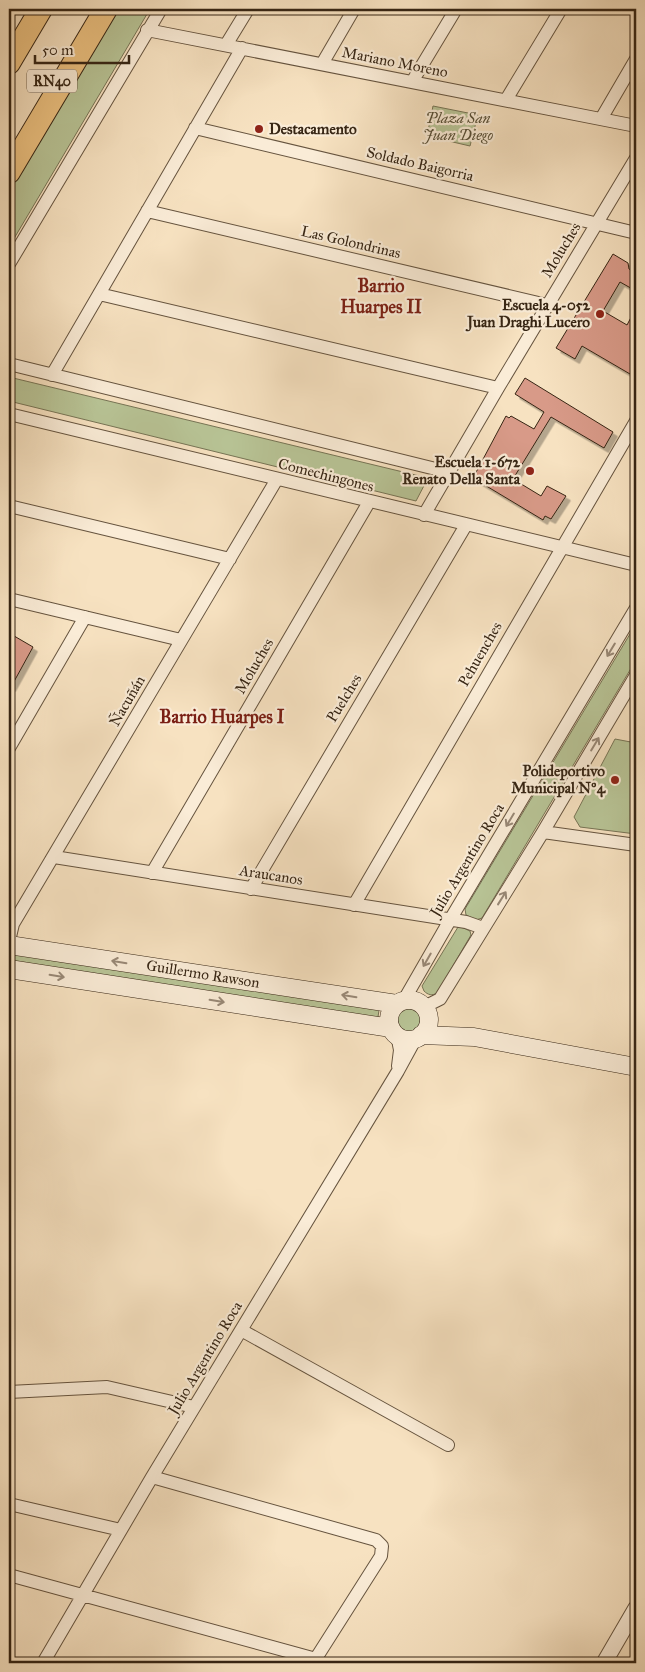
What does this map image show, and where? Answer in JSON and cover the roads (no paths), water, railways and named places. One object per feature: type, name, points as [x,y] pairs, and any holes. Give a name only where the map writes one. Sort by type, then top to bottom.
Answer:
[{"type":"highway","name":"RN40","points":[[9,63],[41,9]]},
{"type":"highway","name":"RN40","points":[[9,153],[94,9]]},
{"type":"highway","points":[[9,172],[106,9]]},
{"type":"main road","name":"Guillermo Rawson","points":[[9,945],[401,1002]]},
{"type":"main road","name":"Guillermo Rawson","points":[[9,969],[394,1032]]},
{"type":"main road","points":[[415,1000],[423,1025],[406,1039],[394,1032],[389,1018],[393,1008],[401,1002],[415,1000]]},
{"type":"main road","points":[[423,1025],[474,1037],[636,1067]]},
{"type":"street","points":[[9,264],[161,9]]},
{"type":"street","points":[[226,45],[248,9]]},
{"type":"street","points":[[322,64],[354,9]]},
{"type":"street","points":[[412,82],[456,9]]},
{"type":"street","points":[[506,100],[561,9]]},
{"type":"street","name":"Mariano Moreno","points":[[147,30],[636,126]]},
{"type":"street","points":[[52,375],[242,48]]},
{"type":"street","points":[[601,119],[636,59]]},
{"type":"street","name":"Soldado Baigorria","points":[[195,128],[636,233]]},
{"type":"street","name":"Moluches","points":[[424,515],[636,158]]},
{"type":"street","name":"Las Golondrinas","points":[[147,211],[547,305]]},
{"type":"street","points":[[99,294],[498,388]]},
{"type":"street","points":[[9,364],[448,472]]},
{"type":"street","name":"Comechingones","points":[[9,414],[636,565]]},
{"type":"street","name":"Pehuenches","points":[[354,905],[636,421]]},
{"type":"street","name":"Ñacuñán","points":[[9,941],[13,924],[277,479]]},
{"type":"street","name":"Moluches","points":[[152,873],[369,502]]},
{"type":"street","points":[[9,506],[230,559]]},
{"type":"street","name":"Puelches","points":[[251,889],[466,525]]},
{"type":"street","points":[[9,598],[181,640]]},
{"type":"street","name":"Julio Argentino Roca","points":[[401,1002],[636,608]]},
{"type":"street","points":[[9,748],[85,617]]},
{"type":"street","name":"Julio Argentino Roca","points":[[43,1663],[152,1477],[398,1071],[423,1025],[543,832],[636,675]]},
{"type":"street","points":[[543,832],[636,845]]},
{"type":"street","name":"Araucanos","points":[[54,857],[466,922],[483,928]]},
{"type":"street","name":"Julio Argentino Roca","points":[[394,1032],[400,1050],[398,1071]]},
{"type":"street","points":[[241,1330],[448,1445]]},
{"type":"street","points":[[9,1392],[93,1386],[107,1387],[194,1407]]},
{"type":"street","points":[[9,1575],[314,1661],[381,1556],[382,1546],[376,1540],[152,1477]]},
{"type":"street","points":[[9,1504],[121,1530]]},
{"type":"street","points":[[604,1663],[636,1608]]},
{"type":"place","name":"Destacamento","points":[[259,129]]},
{"type":"place","name":"Escuela 4-052 Juan Draghi Lucero","points":[[600,314]]},
{"type":"place","name":"Escuela 1-672 Renato Della Santa","points":[[530,471]]},
{"type":"place","name":"Polideportivo Municipal Nº4","points":[[615,780]]},
{"type":"district","name":"Barrio Huarpes II","points":[[381,296]]},
{"type":"district","name":"Barrio Huarpes I","points":[[222,717]]},
{"type":"park label","name":"Plaza San Juan Diego","points":[[458,126]]}]
